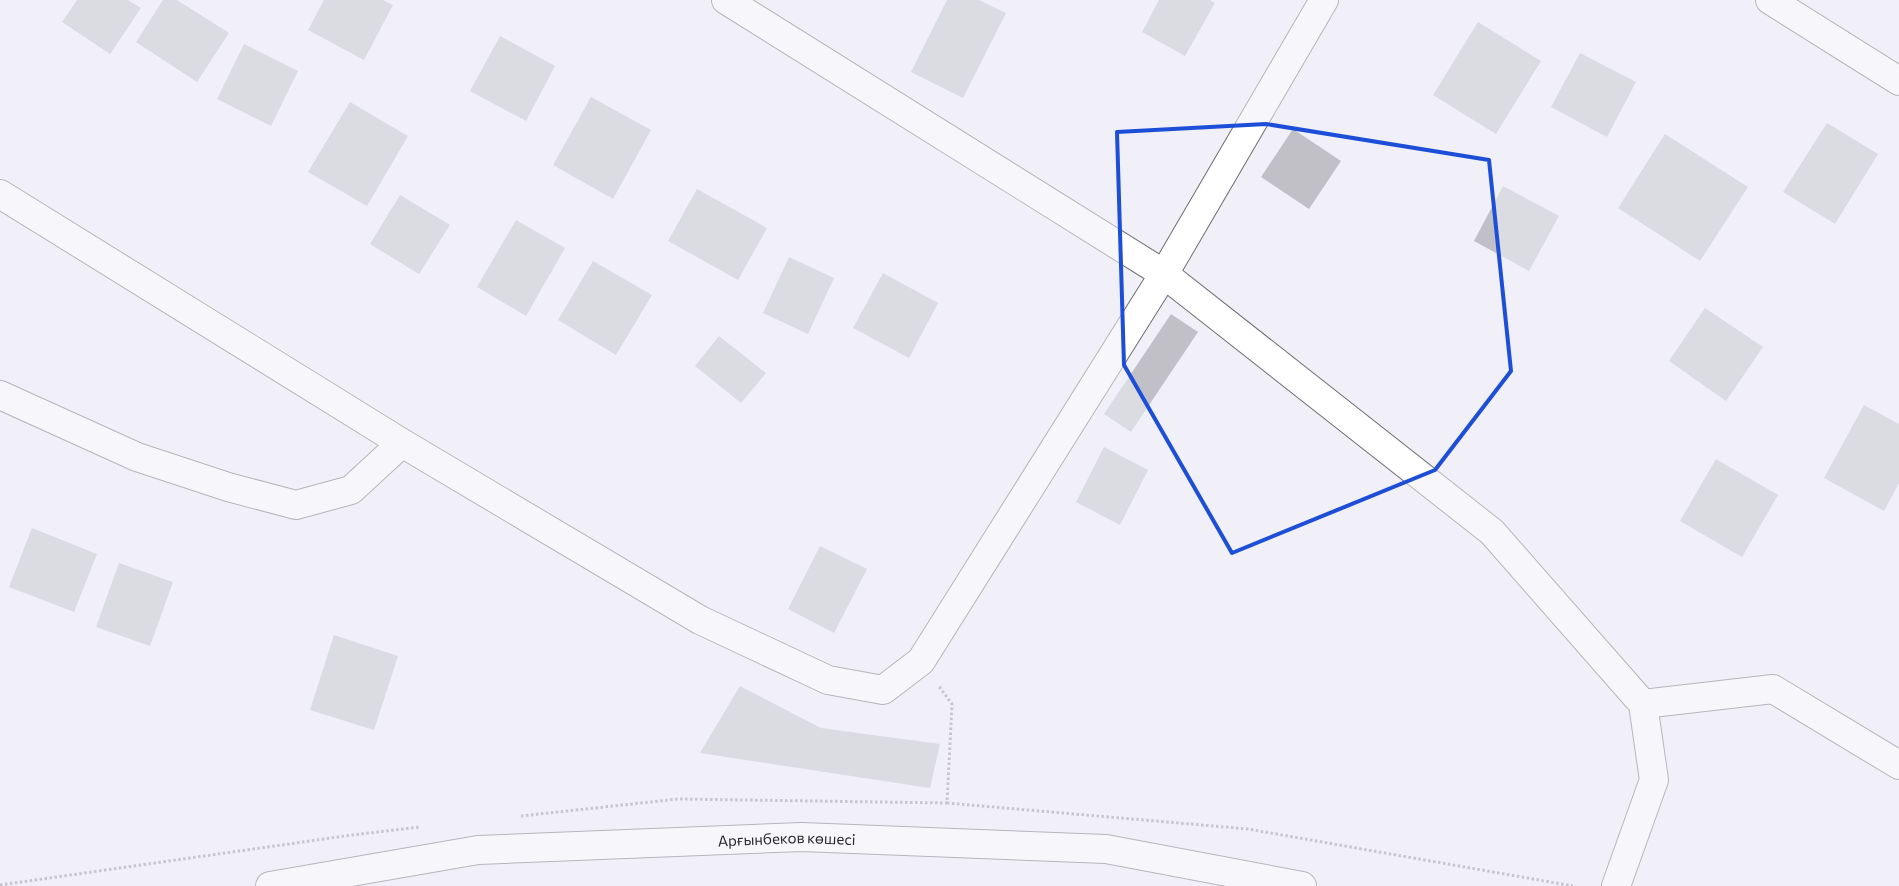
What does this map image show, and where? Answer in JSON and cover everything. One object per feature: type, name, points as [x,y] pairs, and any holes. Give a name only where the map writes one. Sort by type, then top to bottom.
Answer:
[{"type":"street","points":[[726,0],[1164,274],[1492,532],[1643,704],[1654,780],[1616,886]]},
{"type":"street","points":[[0,194],[402,443],[700,620],[828,680],[884,690],[921,661],[1164,274],[1324,0]]},
{"type":"street","points":[[1770,0],[1899,80]]},
{"type":"street","points":[[0,395],[137,457],[228,487],[296,505],[351,490],[402,443]]},
{"type":"street","points":[[1643,704],[1773,689],[1899,765]]},
{"type":"street","name":"Арғынбеков көшесі","points":[[270,886],[478,850],[802,836],[1106,849],[1302,886]]},
{"type":"path","points":[[921,661],[952,704],[947,803]]},
{"type":"path","points":[[520,816],[678,799],[947,803],[1248,829],[1573,886]]},
{"type":"path","points":[[0,885],[421,827]]},
{"type":"highlighted area","points":[[1266,124],[1489,160],[1511,371],[1435,470],[1232,553],[1124,365],[1117,132]]},
{"type":"building","points":[[77,0],[128,0],[141,8],[110,54],[62,22]]},
{"type":"building","points":[[163,0],[177,0],[229,33],[197,82],[136,42]]},
{"type":"building","points":[[324,0],[383,0],[393,5],[364,60],[308,30]]},
{"type":"building","points":[[947,0],[979,0],[1006,13],[963,98],[911,72]]},
{"type":"building","points":[[1159,0],[1210,0],[1215,3],[1185,56],[1142,32]]},
{"type":"building","points":[[1478,22],[1541,61],[1496,134],[1433,95]]},
{"type":"building","points":[[500,36],[555,66],[526,121],[470,91]]},
{"type":"building","points":[[244,44],[298,71],[271,126],[217,99]]},
{"type":"building","points":[[1580,53],[1636,82],[1607,137],[1551,107]]},
{"type":"building","points":[[591,97],[651,130],[613,199],[553,165]]},
{"type":"building","points":[[350,102],[408,136],[367,206],[308,172]]},
{"type":"building","points":[[1827,123],[1878,154],[1835,224],[1783,192]]},
{"type":"building","points":[[1293,129],[1341,161],[1309,209],[1261,177]]},
{"type":"building","points":[[1665,134],[1748,187],[1700,261],[1618,208]]},
{"type":"building","points":[[1503,186],[1559,216],[1529,271],[1474,241]]},
{"type":"building","points":[[697,189],[767,228],[738,280],[668,241]]},
{"type":"building","points":[[400,195],[450,225],[419,274],[370,244]]},
{"type":"building","points":[[516,220],[565,248],[526,316],[477,287]]},
{"type":"building","points":[[789,257],[834,278],[808,334],[763,313]]},
{"type":"building","points":[[593,261],[652,295],[616,355],[558,320]]},
{"type":"building","points":[[883,273],[938,303],[909,358],[853,328]]},
{"type":"building","points":[[1705,308],[1763,347],[1726,401],[1669,361]]},
{"type":"building","points":[[1171,314],[1198,332],[1131,432],[1104,414]]},
{"type":"building","points":[[719,336],[766,373],[741,403],[695,366]]},
{"type":"building","points":[[1864,405],[1899,424],[1899,483],[1884,511],[1824,478]]},
{"type":"building","points":[[1104,447],[1148,470],[1120,525],[1076,502]]},
{"type":"building","points":[[1716,459],[1778,495],[1742,557],[1680,521]]},
{"type":"building","points":[[32,528],[97,554],[74,612],[9,587]]},
{"type":"building","points":[[820,546],[867,569],[834,633],[788,609]]},
{"type":"building","points":[[119,563],[173,582],[150,646],[96,627]]},
{"type":"building","points":[[334,635],[398,656],[374,730],[310,710]]},
{"type":"building","points":[[740,686],[821,728],[940,744],[930,788],[700,753]]}]
